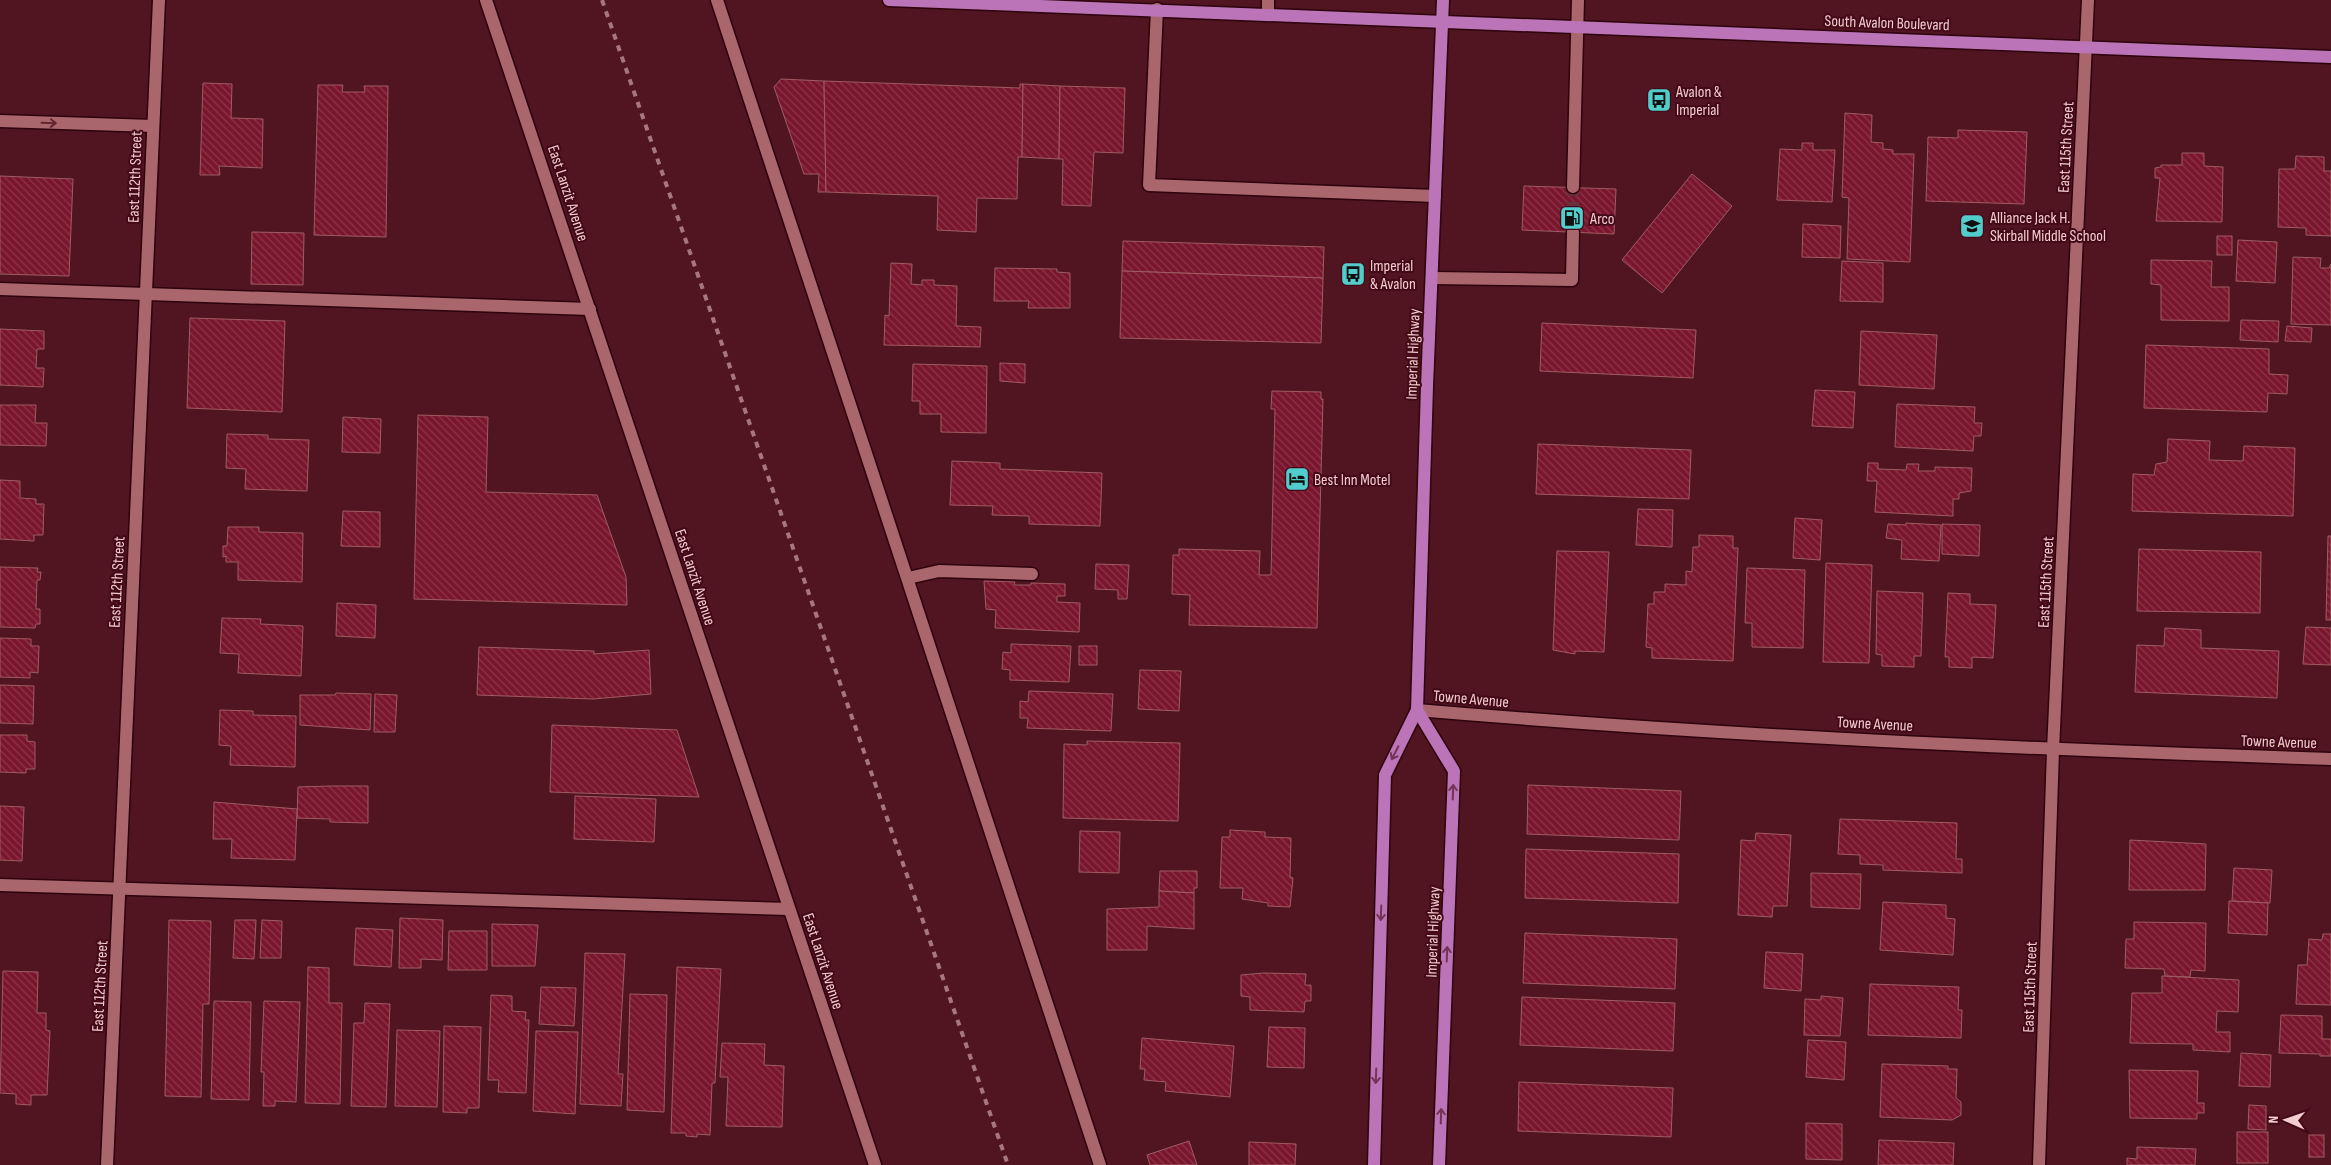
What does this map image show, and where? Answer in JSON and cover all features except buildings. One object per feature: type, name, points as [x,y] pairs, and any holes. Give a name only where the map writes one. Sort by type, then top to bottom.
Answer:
[{"type":"main road","name":"South Avalon Boulevard","points":[[889,0],[1157,9],[2331,57]]},
{"type":"main road","name":"Imperial Highway","points":[[1374,1165],[1385,775],[1417,710],[1443,0]]},
{"type":"main road","name":"Imperial Highway","points":[[1417,710],[1454,772],[1439,1165]]},
{"type":"street","name":"East 112th Street","points":[[107,1165],[159,0]]},
{"type":"street","name":"East Lanzit Avenue","points":[[486,0],[875,1165]]},
{"type":"street","points":[[718,0],[1100,1165]]},
{"type":"street","points":[[1268,0],[1268,14]]},
{"type":"street","points":[[1573,187],[1578,0]]},
{"type":"street","name":"East 115th Street","points":[[2039,1165],[2053,750],[2088,0]]},
{"type":"street","points":[[1157,9],[1149,185],[1435,196]]},
{"type":"street","points":[[0,121],[153,126]]},
{"type":"street","points":[[1432,278],[1572,280],[1573,232]]},
{"type":"street","points":[[0,289],[590,309]]},
{"type":"street","points":[[908,578],[939,571],[1032,574]]},
{"type":"street","name":"Towne Avenue","points":[[1417,710],[1514,718],[2053,750],[2331,759]]},
{"type":"street","points":[[0,885],[789,909]]},
{"type":"tunnel","points":[[1573,187],[1573,232]]},
{"type":"railway","points":[[602,0],[1008,1165]]},
{"type":"place","name":"Avalon & Imperial","points":[[1659,100]]},
{"type":"place","name":"Arco","points":[[1572,218]]},
{"type":"place","name":"Alliance Jack H. Skirball Middle School","points":[[1972,226]]},
{"type":"place","name":"Imperial & Avalon","points":[[1353,274]]},
{"type":"place","name":"Best Inn Motel","points":[[1297,479]]}]
